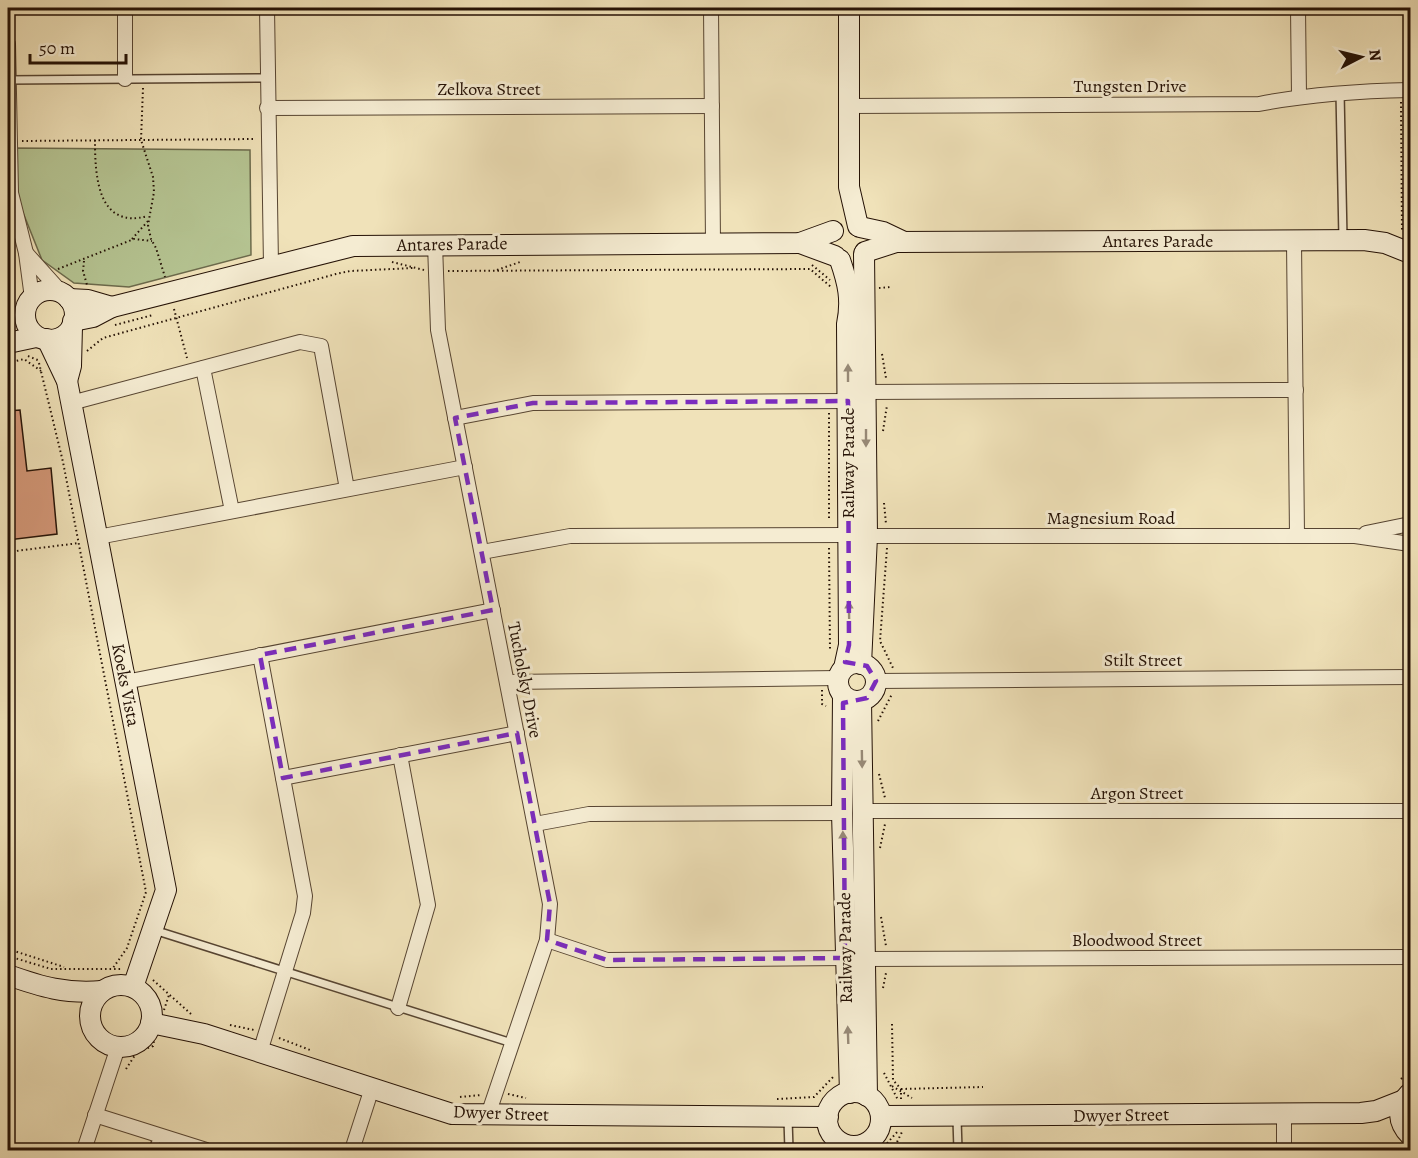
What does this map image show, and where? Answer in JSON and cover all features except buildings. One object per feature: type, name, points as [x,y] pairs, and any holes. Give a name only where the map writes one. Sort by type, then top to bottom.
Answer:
[{"type":"street","points":[[125,8],[125,79]]},
{"type":"street","points":[[267,8],[271,265]]},
{"type":"street","points":[[711,8],[713,244]]},
{"type":"street","points":[[849,8],[849,187],[859,226],[866,235],[864,253],[853,261],[837,258],[829,244],[849,187]]},
{"type":"street","points":[[1298,8],[1299,96]]},
{"type":"street","points":[[8,44],[8,141],[11,194],[26,253],[29,306]]},
{"type":"street","name":"Tungsten Drive","points":[[849,106],[1259,104],[1299,96],[1340,92],[1406,91]]},
{"type":"street","name":"Zelkova Street","points":[[267,108],[712,106]]},
{"type":"street","points":[[834,229],[846,223],[859,226]]},
{"type":"street","name":"Antares Parade","points":[[859,226],[883,232],[904,242]]},
{"type":"street","name":"Antares Parade","points":[[73,323],[93,317],[110,317],[170,292],[353,246],[800,243],[834,229]]},
{"type":"street","points":[[1294,240],[1297,536]]},
{"type":"street","name":"Antares Parade","points":[[864,253],[904,242],[1294,240],[1385,243],[1406,251]]},
{"type":"street","name":"Antares Parade","points":[[800,243],[837,258]]},
{"type":"street","name":"Tucholsky Drive","points":[[435,244],[438,330],[550,904],[547,940],[488,1116]]},
{"type":"street","points":[[26,253],[42,274],[65,296]]},
{"type":"street","name":"Railway Parade","points":[[858,1094],[854,959],[842,813],[857,535],[856,283],[864,253]]},
{"type":"street","name":"Railway Parade","points":[[837,258],[856,283]]},
{"type":"street","points":[[8,327],[45,290],[65,296]]},
{"type":"street","name":"Antares Parade","points":[[65,296],[88,300],[110,317]]},
{"type":"street","name":"Koeks Vista","points":[[65,296],[74,307],[65,365],[71,403],[166,890],[133,987]]},
{"type":"street","name":"Koeks Vista","points":[[29,306],[28,328],[41,338],[65,365]]},
{"type":"street","points":[[13,349],[41,338],[61,337],[73,323]]},
{"type":"street","points":[[71,403],[300,342],[321,346],[347,489]]},
{"type":"street","points":[[197,370],[232,511]]},
{"type":"street","points":[[456,418],[533,403],[857,397],[886,391],[1296,390]]},
{"type":"street","points":[[98,537],[465,467]]},
{"type":"street","name":"Magnesium Road","points":[[1355,536],[1410,525]]},
{"type":"street","name":"Magnesium Road","points":[[482,552],[570,536],[1355,536],[1410,544]]},
{"type":"street","points":[[125,682],[493,610]]},
{"type":"street","points":[[260,655],[305,896],[303,914],[263,1043]]},
{"type":"street","points":[[507,682],[849,681],[871,670],[885,681]]},
{"type":"street","name":"Stilt Street","points":[[885,681],[1410,677]]},
{"type":"street","name":"Railway Parade","points":[[849,681],[863,812],[854,959]]},
{"type":"street","points":[[283,778],[517,733]]},
{"type":"street","points":[[398,1008],[428,905],[400,755]]},
{"type":"street","name":"Argon Street","points":[[863,812],[1410,811]]},
{"type":"street","points":[[535,824],[589,814],[842,813]]},
{"type":"street","name":"Bloodwood Street","points":[[547,940],[607,960],[1410,957]]},
{"type":"street","points":[[8,975],[52,990],[77,993],[102,991],[112,986],[133,987],[149,1002],[155,1024],[133,1044],[118,1047],[105,1042],[98,1036],[90,1018],[52,990]]},
{"type":"street","points":[[90,1018],[91,1009],[102,991]]},
{"type":"street","name":"Dwyer Street","points":[[155,1024],[263,1043],[372,1088],[452,1114],[828,1117]]},
{"type":"street","points":[[84,1150],[118,1047]]},
{"type":"street","points":[[352,1150],[372,1088]]},
{"type":"street","points":[[1404,1092],[1400,1113],[1409,1133]]},
{"type":"street","name":"Dwyer Street","points":[[894,1116],[1361,1113],[1392,1107],[1404,1092]]},
{"type":"street","points":[[858,1094],[894,1116],[863,1148],[838,1140],[832,1133],[828,1117],[835,1101],[858,1094]]},
{"type":"street","points":[[1284,1113],[1284,1150]]},
{"type":"street","name":"Dwyer Street","points":[[1361,1113],[1388,1119],[1409,1133]]},
{"type":"street","points":[[95,1115],[206,1150]]},
{"type":"lane","points":[[8,80],[267,78]]},
{"type":"lane","points":[[1340,92],[1342,240]]},
{"type":"lane","points":[[152,929],[512,1044]]},
{"type":"lane","points":[[788,1116],[789,1150]]},
{"type":"lane","points":[[957,1116],[958,1150]]},
{"type":"lane","points":[[153,1150],[158,1135]]},
{"type":"path","points":[[143,79],[141,140],[153,177],[154,192],[149,216],[152,241],[170,292],[176,318],[197,370]]},
{"type":"path","points":[[1406,91],[1406,251]]},
{"type":"path","points":[[8,141],[268,139]]},
{"type":"path","points":[[95,140],[98,190],[112,209],[126,219],[134,220],[149,216]]},
{"type":"path","points":[[130,241],[149,221]]},
{"type":"path","points":[[42,274],[130,241],[152,241]]},
{"type":"path","points":[[75,263],[83,271],[84,260]]},
{"type":"path","points":[[494,270],[524,260]]},
{"type":"path","points":[[384,261],[435,271],[810,269]]},
{"type":"path","points":[[809,262],[829,280],[856,283],[881,282],[880,298]]},
{"type":"path","points":[[13,349],[47,365],[65,365],[103,338],[350,271],[415,268]]},
{"type":"path","points":[[110,317],[163,312]]},
{"type":"path","points":[[882,354],[886,367],[883,436]]},
{"type":"path","points":[[8,363],[24,359],[65,365]]},
{"type":"path","points":[[38,360],[65,365]]},
{"type":"path","points":[[65,365],[79,543],[146,892],[127,948],[113,968]]},
{"type":"path","points":[[878,731],[878,720],[892,697],[885,681],[893,664],[880,641],[886,536],[883,496]]},
{"type":"path","points":[[8,552],[79,543]]},
{"type":"path","points":[[8,597],[12,646]]},
{"type":"path","points":[[879,773],[886,796],[879,858]]},
{"type":"path","points":[[880,912],[886,936],[887,972],[881,992]]},
{"type":"path","points":[[8,949],[67,968],[51,969],[8,957]]},
{"type":"path","points":[[125,1070],[137,1052],[153,1046],[155,1024],[169,995]]},
{"type":"path","points":[[183,1005],[193,1016]]},
{"type":"path","points":[[221,1024],[240,1025],[263,1043],[294,1042],[311,1051]]},
{"type":"path","points":[[892,1024],[893,1080],[901,1091]]},
{"type":"path","points":[[778,1099],[814,1097],[836,1073],[858,1073],[880,1068],[892,1086],[900,1106],[894,1116]]},
{"type":"path","points":[[1404,1092],[1410,1070]]},
{"type":"path","points":[[892,1086],[910,1098],[922,1098]]},
{"type":"path","points":[[901,1091],[983,1087]]},
{"type":"path","points":[[863,1148],[899,1130],[894,1116],[901,1091]]},
{"type":"path","points":[[451,1098],[510,1094],[530,1099]]},
{"type":"path","points":[[893,1150],[902,1132],[894,1116]]},
{"type":"highlighted area","points":[[848,401],[849,645],[845,662],[867,666],[876,681],[867,698],[843,703],[845,958],[607,960],[547,940],[550,904],[517,733],[283,778],[260,655],[493,610],[455,418],[533,403]]},
{"type":"green space","points":[[1404,105],[1410,105],[1410,232],[1405,230]]},
{"type":"green space","points":[[14,148],[250,150],[251,255],[129,287],[74,283],[42,260],[16,195]]}]
